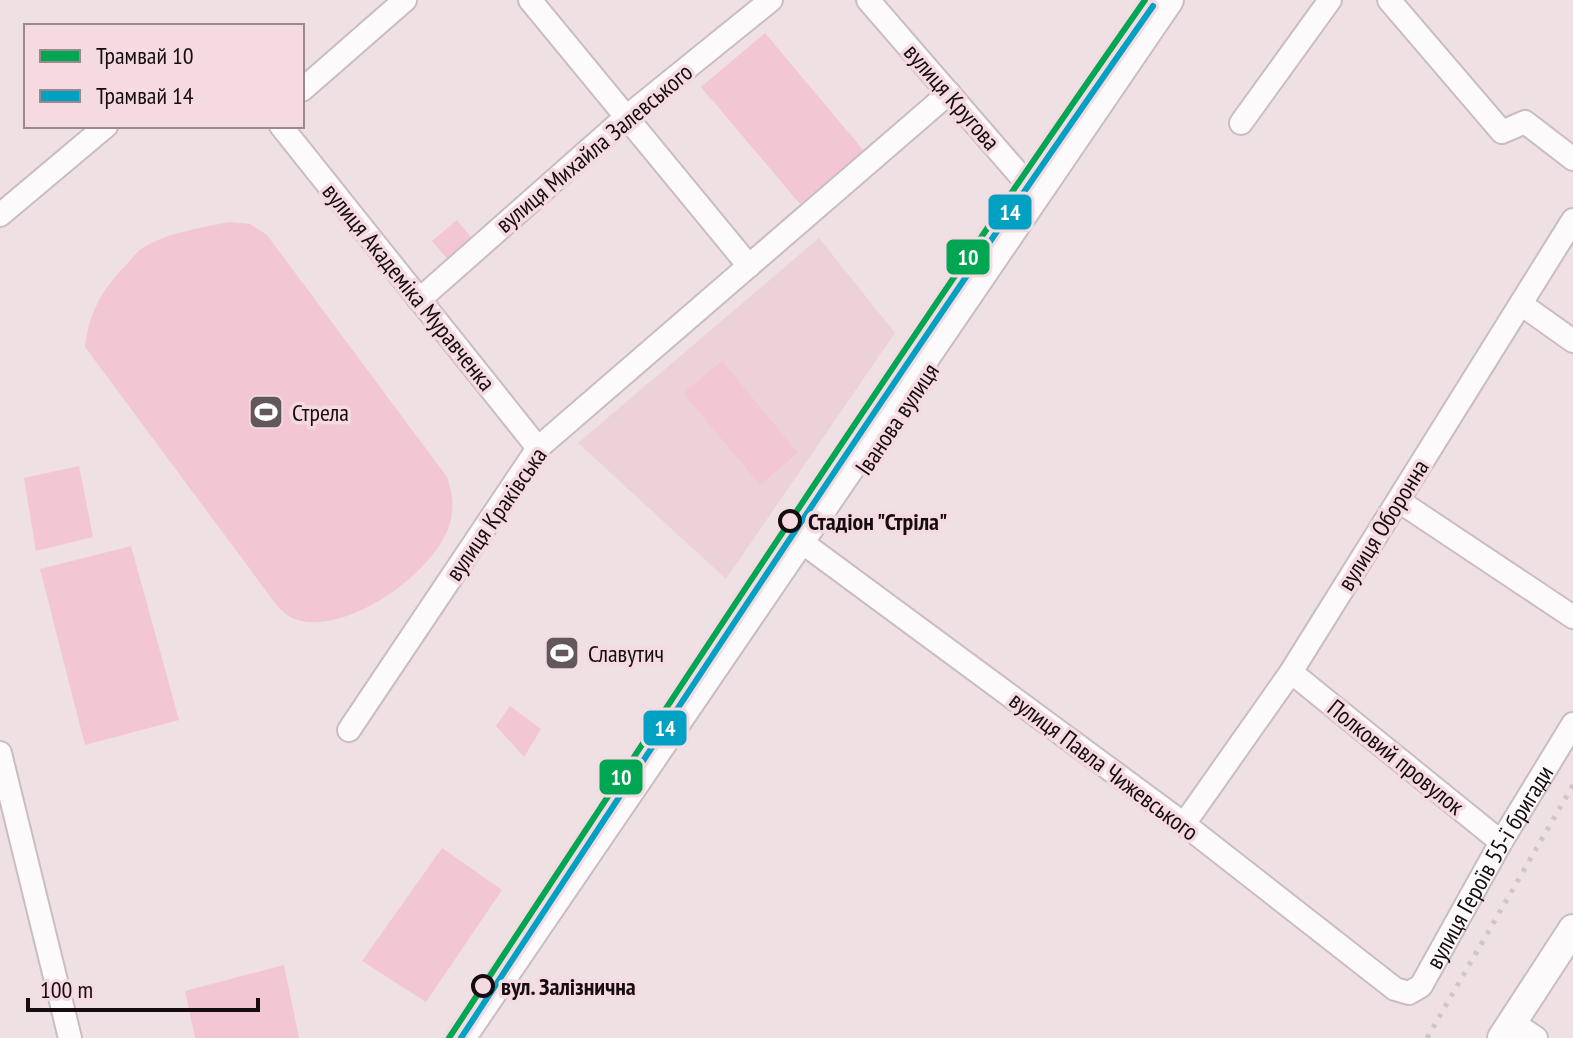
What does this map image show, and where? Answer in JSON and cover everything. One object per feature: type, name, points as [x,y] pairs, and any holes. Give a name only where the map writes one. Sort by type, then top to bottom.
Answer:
[{"type":"main road","name":"Іванова вулиця","points":[[477,1038],[1036,194],[1169,0]]},
{"type":"main road","name":"Іванова вулиця","points":[[461,1038],[1183,0]]},
{"type":"main road","points":[[1507,1030],[1573,929]]},
{"type":"street","points":[[304,88],[405,0]]},
{"type":"street","points":[[530,0],[749,266]]},
{"type":"street","name":"вулиця Михайла Залевського","points":[[419,300],[625,118],[771,0]]},
{"type":"street","name":"вулиця Кругова","points":[[868,0],[1036,194]]},
{"type":"street","points":[[1241,123],[1330,0]]},
{"type":"street","points":[[1389,0],[1502,132],[1525,122],[1573,159]]},
{"type":"street","name":"вулиця Краківська","points":[[349,730],[538,448],[949,93]]},
{"type":"street","points":[[0,215],[104,128]]},
{"type":"street","name":"вулиця Академіка Муравченка","points":[[283,128],[538,448]]},
{"type":"street","name":"вулиця Оборонна","points":[[1184,824],[1291,672],[1573,220]]},
{"type":"street","points":[[1521,304],[1573,341]]},
{"type":"street","points":[[1399,501],[1573,617]]},
{"type":"street","name":"вулиця Павла Чижевського","points":[[804,544],[1184,824],[1395,989]]},
{"type":"street","name":"Полковий провулок","points":[[1291,672],[1501,842]]},
{"type":"street","name":"вулиця Героїв 55-ї бригади","points":[[1395,989],[1409,993],[1421,986],[1501,842],[1573,724]]},
{"type":"street","points":[[0,753],[70,1038]]},
{"type":"street","points":[[1507,1030],[1536,1038]]},
{"type":"shaded area","points":[[765,33],[864,151],[800,204],[701,87]]},
{"type":"shaded area","points":[[457,220],[474,241],[450,262],[432,241]]},
{"type":"shaded area","name":"Стрела","points":[[229,222],[250,224],[267,235],[447,477],[450,488],[451,519],[443,539],[429,559],[410,579],[387,596],[337,619],[313,622],[292,618],[278,607],[85,347],[98,302],[110,283],[139,251],[175,234]]},
{"type":"shaded area","points":[[819,238],[895,333],[726,579],[578,443]]},
{"type":"shaded area","points":[[722,361],[798,453],[760,485],[683,393]]},
{"type":"shaded area","points":[[79,466],[93,537],[36,551],[24,478]]},
{"type":"shaded area","points":[[131,546],[179,720],[85,745],[40,569]]},
{"type":"shaded area","points":[[510,706],[541,729],[524,757],[496,726]]},
{"type":"shaded area","points":[[442,848],[502,890],[426,1002],[362,961]]},
{"type":"shaded area","points":[[284,965],[299,1038],[195,1038],[185,991]]},
{"type":"railway","points":[[1427,1038],[1573,785]]},
{"type":"tram line","name":"10","points":[[449,1038],[880,387],[1145,0]]},
{"type":"tram line","name":"14","points":[[461,1038],[889,390],[1153,6]]},
{"type":"place","name":"Стрела","points":[[266,412]]},
{"type":"place","name":"Стадіон \"Стріла\"","points":[[790,521]]},
{"type":"place","name":"Славутич","points":[[562,653]]},
{"type":"place","name":"вул. Залізнична","points":[[483,986]]}]
